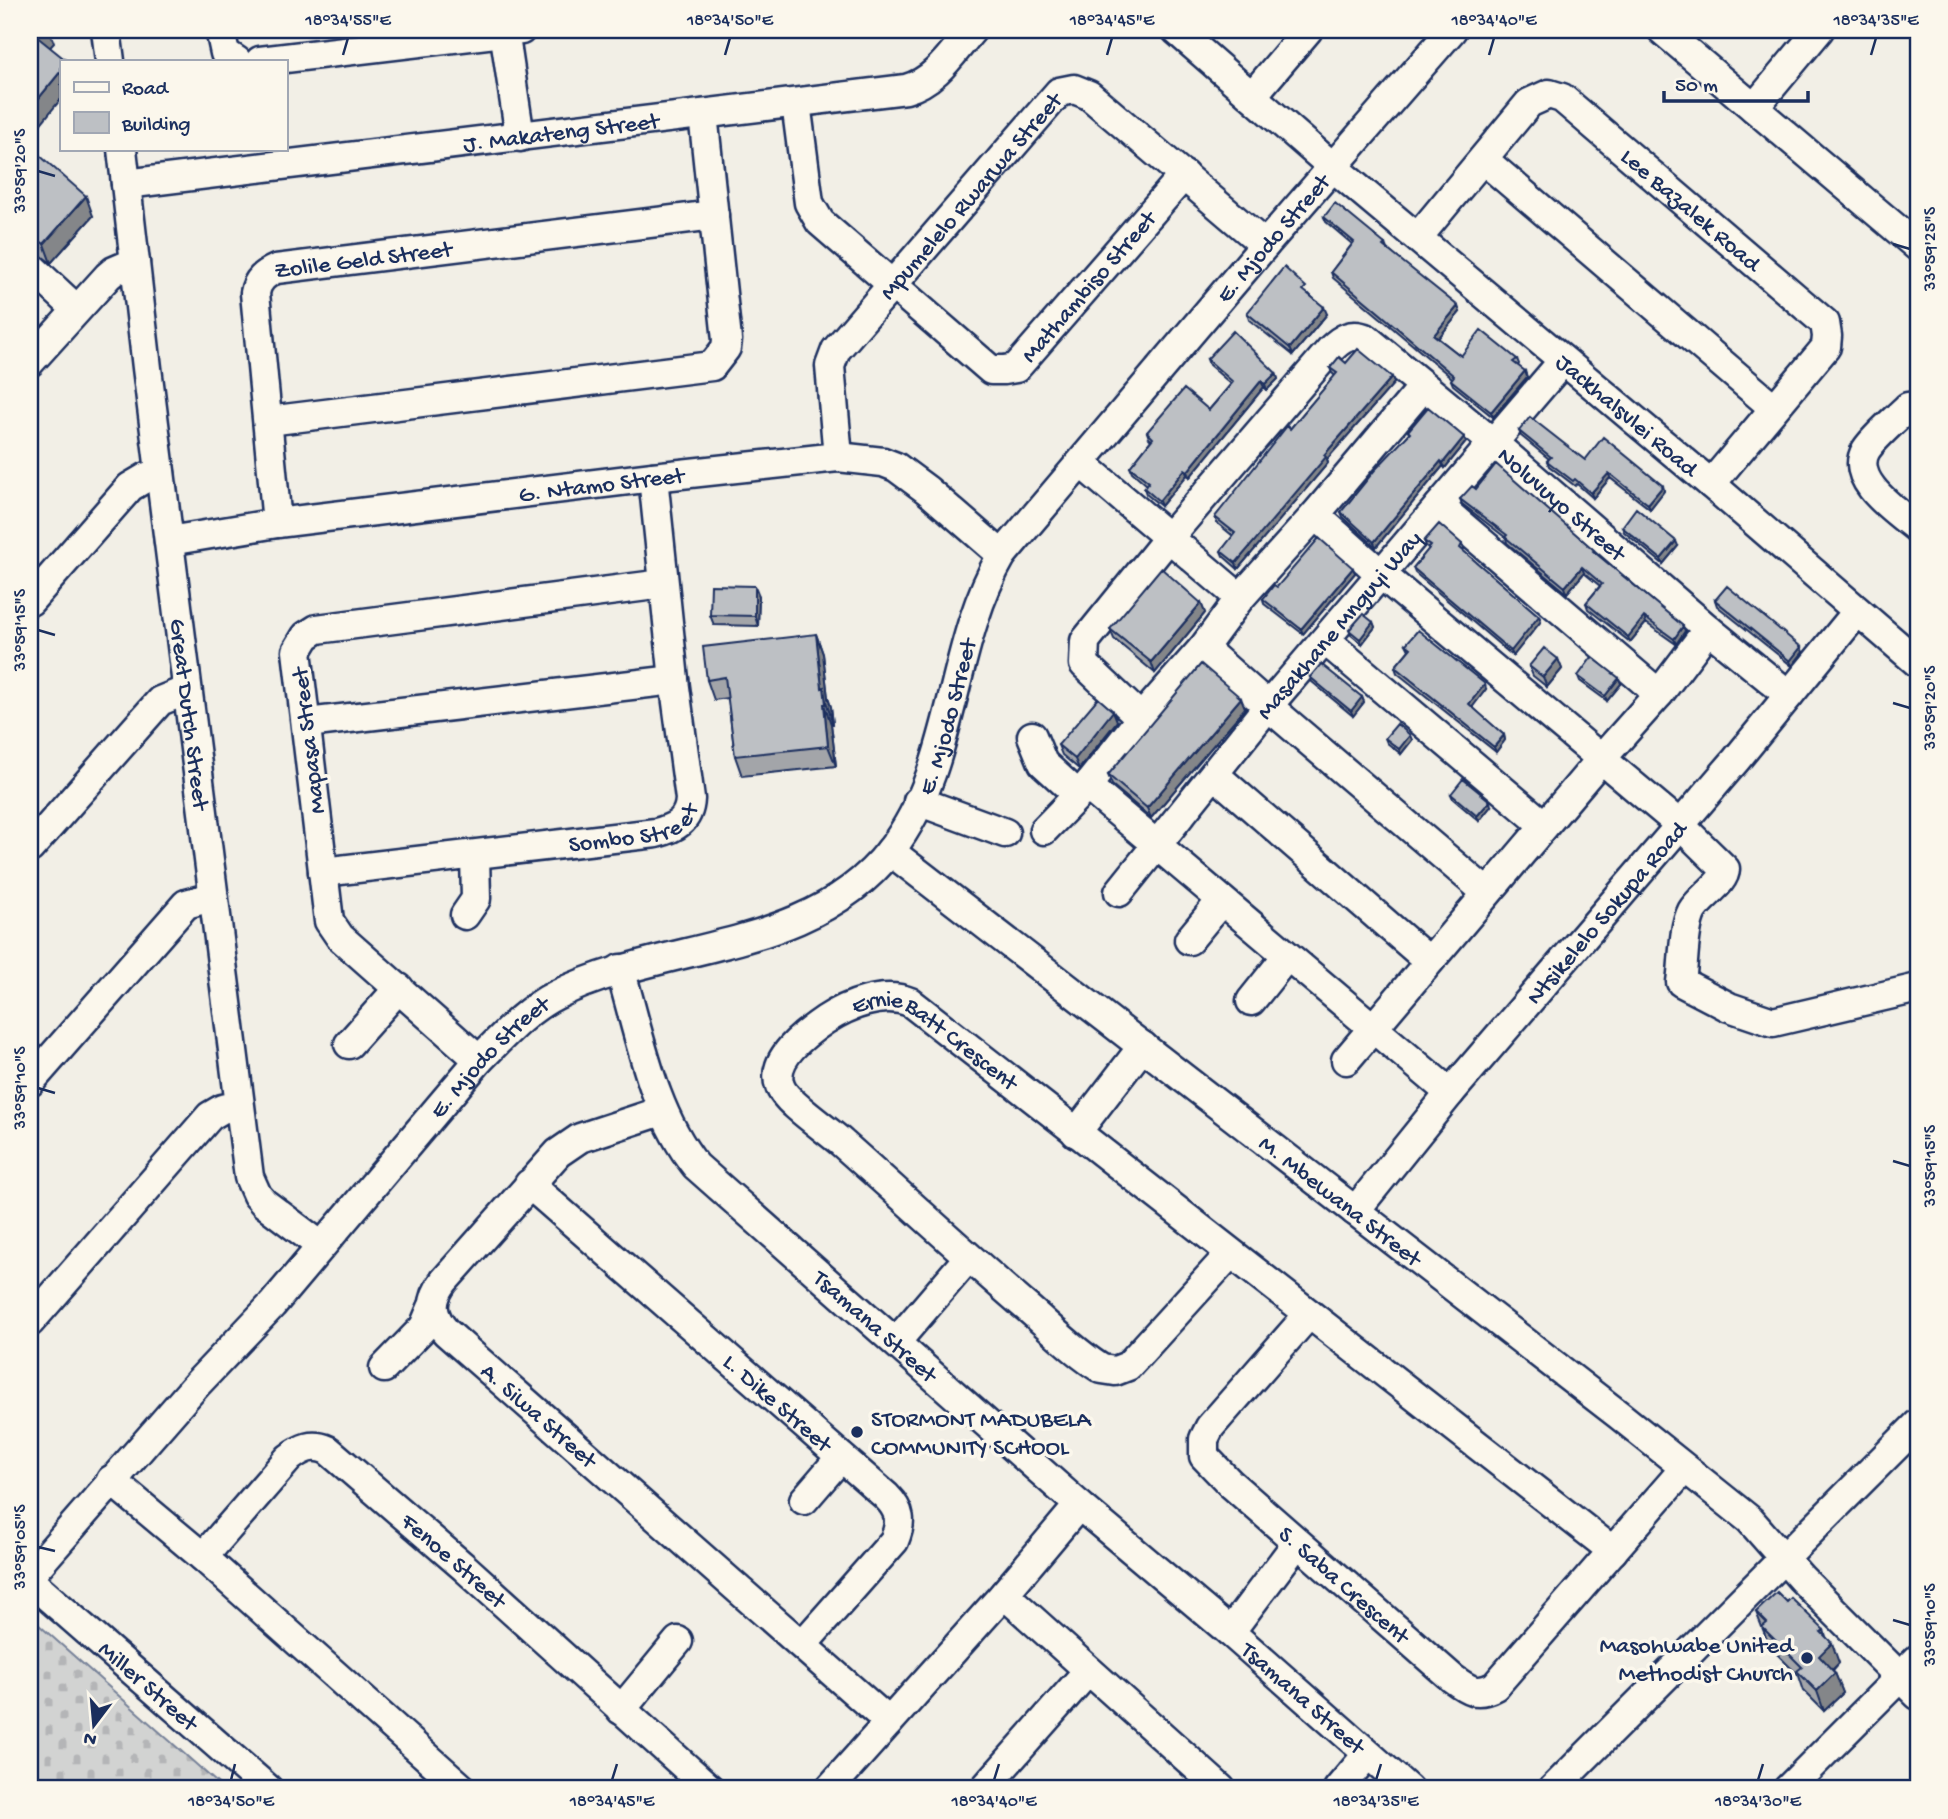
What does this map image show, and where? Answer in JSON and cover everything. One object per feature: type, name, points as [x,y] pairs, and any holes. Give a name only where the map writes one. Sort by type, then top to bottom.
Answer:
[{"type":"street","points":[[106,30],[110,60]]},
{"type":"street","points":[[220,30],[225,53],[236,60]]},
{"type":"street","points":[[266,60],[412,36],[510,30],[520,137]]},
{"type":"street","name":"J. Makateng Street","points":[[126,184],[796,103],[919,85],[931,78],[972,30]]},
{"type":"street","name":"Jackhalsvlei Road","points":[[1176,30],[1334,168],[1711,484],[1918,663]]},
{"type":"street","points":[[1252,96],[1308,30]]},
{"type":"street","name":"E. Mjodo Street","points":[[30,1575],[197,1384],[272,1305],[480,1060],[511,1028],[542,1003],[583,983],[620,969],[732,941],[798,919],[828,905],[852,887],[890,851],[933,773],[972,622],[987,581],[1002,555],[1452,30]]},
{"type":"street","points":[[1662,30],[1918,247]]},
{"type":"street","points":[[1754,108],[1819,30]]},
{"type":"street","name":"Mpumelelo Rwarwa Street","points":[[838,457],[830,366],[836,350],[1059,92],[1083,91],[1090,95],[1265,245]]},
{"type":"street","name":"Lee Bazalek Road","points":[[1418,237],[1529,103],[1544,95],[1558,96],[1822,318],[1827,336],[1826,347],[1711,484]]},
{"type":"street","name":"Mathambiso Street","points":[[796,103],[809,203],[813,214],[986,368],[996,370],[1016,368],[1184,175]]},
{"type":"street","points":[[268,421],[712,366],[722,355],[727,340],[703,114]]},
{"type":"street","name":"Great Dutch Street","points":[[122,150],[212,897],[249,1177],[264,1203],[321,1245]]},
{"type":"street","points":[[1484,160],[1774,408]]},
{"type":"street","name":"Zolile Geld Street","points":[[277,523],[254,293],[259,281],[267,273],[275,269],[714,215]]},
{"type":"street","points":[[30,362],[76,309],[114,271],[135,262]]},
{"type":"street","points":[[30,266],[76,309]]},
{"type":"street","name":"Noluvuyo Street","points":[[1170,536],[1331,349],[1346,337],[1360,336],[1492,442],[1708,629],[1789,695]]},
{"type":"street","name":"Masakhane Mnguyi Way","points":[[1118,892],[1268,706],[1563,361]]},
{"type":"street","points":[[1045,831],[1203,648],[1240,598],[1315,515],[1423,387]]},
{"type":"street","points":[[1918,406],[1908,407],[1867,449],[1861,467],[1865,478],[1880,497],[1918,529]]},
{"type":"street","name":"G. Ntamo Street","points":[[169,541],[277,523],[838,457],[883,462],[896,467],[927,490],[1002,555]]},
{"type":"street","points":[[1081,463],[1240,598]]},
{"type":"street","points":[[30,601],[130,486],[160,473]]},
{"type":"street","name":"Sombo Street","points":[[323,872],[656,833],[676,827],[683,821],[688,814],[690,799],[674,680],[653,477]]},
{"type":"street","points":[[1439,506],[1659,694]]},
{"type":"street","points":[[1315,515],[1382,575],[1679,824],[1725,869],[1724,878],[1699,902],[1689,920],[1681,982],[1729,1007],[1773,1022],[1891,997],[1918,988]]},
{"type":"street","points":[[1141,718],[1084,664],[1083,652],[1085,641],[1170,536]]},
{"type":"street","name":"Mapasa Street","points":[[480,1060],[332,927],[327,915],[297,651],[306,636],[317,629],[663,584]]},
{"type":"street","name":"Ntsikelelo Sokupa Road","points":[[1355,1211],[1450,1093],[1857,612]]},
{"type":"street","points":[[1347,1061],[1544,825],[1659,694],[1708,629]]},
{"type":"street","points":[[1326,641],[1544,825]]},
{"type":"street","points":[[1203,648],[1487,893]]},
{"type":"street","points":[[307,723],[674,680]]},
{"type":"street","points":[[30,848],[160,701],[187,690]]},
{"type":"street","points":[[1032,736],[1043,763],[1158,844],[1450,1093]]},
{"type":"street","points":[[1215,775],[1429,961]]},
{"type":"street","points":[[918,801],[1005,832]]},
{"type":"street","name":"M. Mbewana Street","points":[[890,851],[1619,1415],[1750,1520],[1801,1578],[1912,1677]]},
{"type":"street","points":[[465,915],[476,899],[475,855]]},
{"type":"street","points":[[30,1082],[186,905],[198,899],[212,897]]},
{"type":"street","points":[[1189,940],[1222,901]]},
{"type":"street","points":[[1251,1001],[1287,956]]},
{"type":"street","name":"Tsamana Street","points":[[620,969],[662,1111],[683,1150],[696,1166],[1079,1505],[1230,1632],[1408,1789]]},
{"type":"street","points":[[349,1044],[399,988]]},
{"type":"street","name":"Ernie Batt Crescent","points":[[883,998],[904,1000],[934,1019],[1230,1254],[1128,1366],[1115,1371],[1098,1366],[968,1258],[784,1093],[779,1084],[780,1068],[795,1044],[823,1021],[849,1008],[883,998]]},
{"type":"street","points":[[1076,1133],[1143,1046]]},
{"type":"street","points":[[30,1322],[210,1116],[222,1109],[238,1105]]},
{"type":"street","points":[[384,1368],[424,1326],[443,1281],[558,1153],[580,1138],[662,1111]]},
{"type":"street","name":"L. Dike Street","points":[[528,1184],[898,1510],[900,1524],[890,1547],[803,1644]]},
{"type":"street","points":[[1230,1254],[1613,1551]]},
{"type":"street","points":[[896,1342],[968,1258]]},
{"type":"street","name":"A. Siwa Street","points":[[432,1308],[446,1332],[889,1722]]},
{"type":"street","name":"S. Saba Crescent","points":[[1310,1314],[1210,1427],[1203,1439],[1204,1456],[1297,1543],[1452,1678],[1471,1691],[1479,1692],[1495,1686],[1684,1469]]},
{"type":"street","points":[[1553,1789],[1918,1424]]},
{"type":"street","name":"Fenoe Street","points":[[202,1558],[289,1458],[300,1449],[321,1447],[335,1454],[621,1710],[692,1784]]},
{"type":"street","points":[[804,1500],[841,1457]]},
{"type":"street","points":[[111,1480],[463,1789]]},
{"type":"street","points":[[829,1789],[1004,1594],[1079,1505]]},
{"type":"street","points":[[1230,1632],[1297,1543]]},
{"type":"street","name":"Miller Street","points":[[30,1581],[268,1789]]},
{"type":"street","points":[[1004,1594],[1213,1787]]},
{"type":"street","points":[[621,1710],[678,1641]]},
{"type":"street","points":[[984,1789],[1088,1671]]},
{"type":"street","points":[[1788,1789],[1912,1677]]},
{"type":"street","points":[[1338,1789],[1367,1755]]},
{"type":"green space","points":[[30,1617],[224,1789],[30,1789]]},
{"type":"building","points":[[30,30],[42,30],[36,36],[66,60],[60,60],[60,72],[30,109]]},
{"type":"building","points":[[30,147],[86,196],[44,244],[30,233]]},
{"type":"building","points":[[1335,203],[1385,244],[1383,246],[1458,306],[1434,335],[1461,356],[1481,330],[1517,359],[1513,362],[1525,371],[1491,412],[1451,380],[1454,376],[1331,272],[1354,242],[1324,217]]},
{"type":"building","points":[[1284,267],[1306,287],[1303,290],[1324,307],[1290,348],[1247,313]]},
{"type":"building","points":[[1233,331],[1276,373],[1265,384],[1261,381],[1188,471],[1185,469],[1159,501],[1144,488],[1149,482],[1130,467],[1153,438],[1147,432],[1184,389],[1209,410],[1233,382],[1207,359]]},
{"type":"building","points":[[1358,349],[1392,377],[1236,563],[1221,551],[1235,533],[1215,517],[1287,426],[1290,429],[1337,373],[1330,368],[1339,357],[1346,363]]},
{"type":"building","points":[[1428,407],[1464,437],[1374,542],[1341,512],[1374,471],[1410,433],[1408,431]]},
{"type":"building","points":[[1530,417],[1585,460],[1603,437],[1663,486],[1648,504],[1609,473],[1591,493],[1547,461],[1551,457],[1519,431]]},
{"type":"building","points":[[1496,464],[1593,551],[1683,626],[1674,639],[1644,617],[1628,637],[1586,603],[1602,584],[1582,567],[1565,587],[1505,537],[1507,535],[1460,499],[1472,486],[1476,489]]},
{"type":"building","points":[[1636,508],[1676,541],[1661,559],[1622,527]]},
{"type":"building","points":[[1439,524],[1462,544],[1460,548],[1539,616],[1511,651],[1413,568],[1431,546],[1424,541]]},
{"type":"building","points":[[1319,538],[1353,568],[1301,629],[1263,599],[1274,585],[1277,587]]},
{"type":"building","points":[[1161,568],[1201,603],[1151,662],[1110,629]]},
{"type":"building","points":[[711,585],[755,586],[755,616],[710,615]]},
{"type":"building","points":[[1727,586],[1801,647],[1790,661],[1715,600]]},
{"type":"building","points":[[1363,614],[1373,622],[1360,639],[1349,630]]},
{"type":"building","points":[[1418,630],[1485,684],[1469,704],[1504,735],[1494,747],[1395,667],[1411,648],[1406,644]]},
{"type":"building","points":[[816,634],[826,704],[828,746],[735,756],[725,677],[707,680],[703,647]]},
{"type":"building","points":[[1544,648],[1558,659],[1543,677],[1529,666]]},
{"type":"building","points":[[1592,657],[1619,678],[1605,696],[1578,676]]},
{"type":"building","points":[[1201,664],[1241,698],[1147,808],[1108,775]]},
{"type":"building","points":[[1321,664],[1362,697],[1351,711],[1310,677]]},
{"type":"building","points":[[1098,698],[1113,711],[1075,759],[1058,745]]},
{"type":"building","points":[[1397,724],[1410,735],[1399,749],[1385,738]]},
{"type":"building","points":[[1463,779],[1490,801],[1477,816],[1451,794]]},
{"type":"building","name":"Masohwabe United Methodist Church","points":[[1777,1592],[1787,1602],[1791,1598],[1824,1630],[1821,1632],[1832,1643],[1819,1656],[1835,1673],[1817,1691],[1797,1671],[1802,1667],[1762,1627],[1767,1623],[1756,1612]]},
{"type":"place","name":"STORMONT MADUBELA COMMUNITY SCHOOL","points":[[857,1432]]},
{"type":"place","name":"Masohwabe United Methodist Church","points":[[1807,1658]]}]
